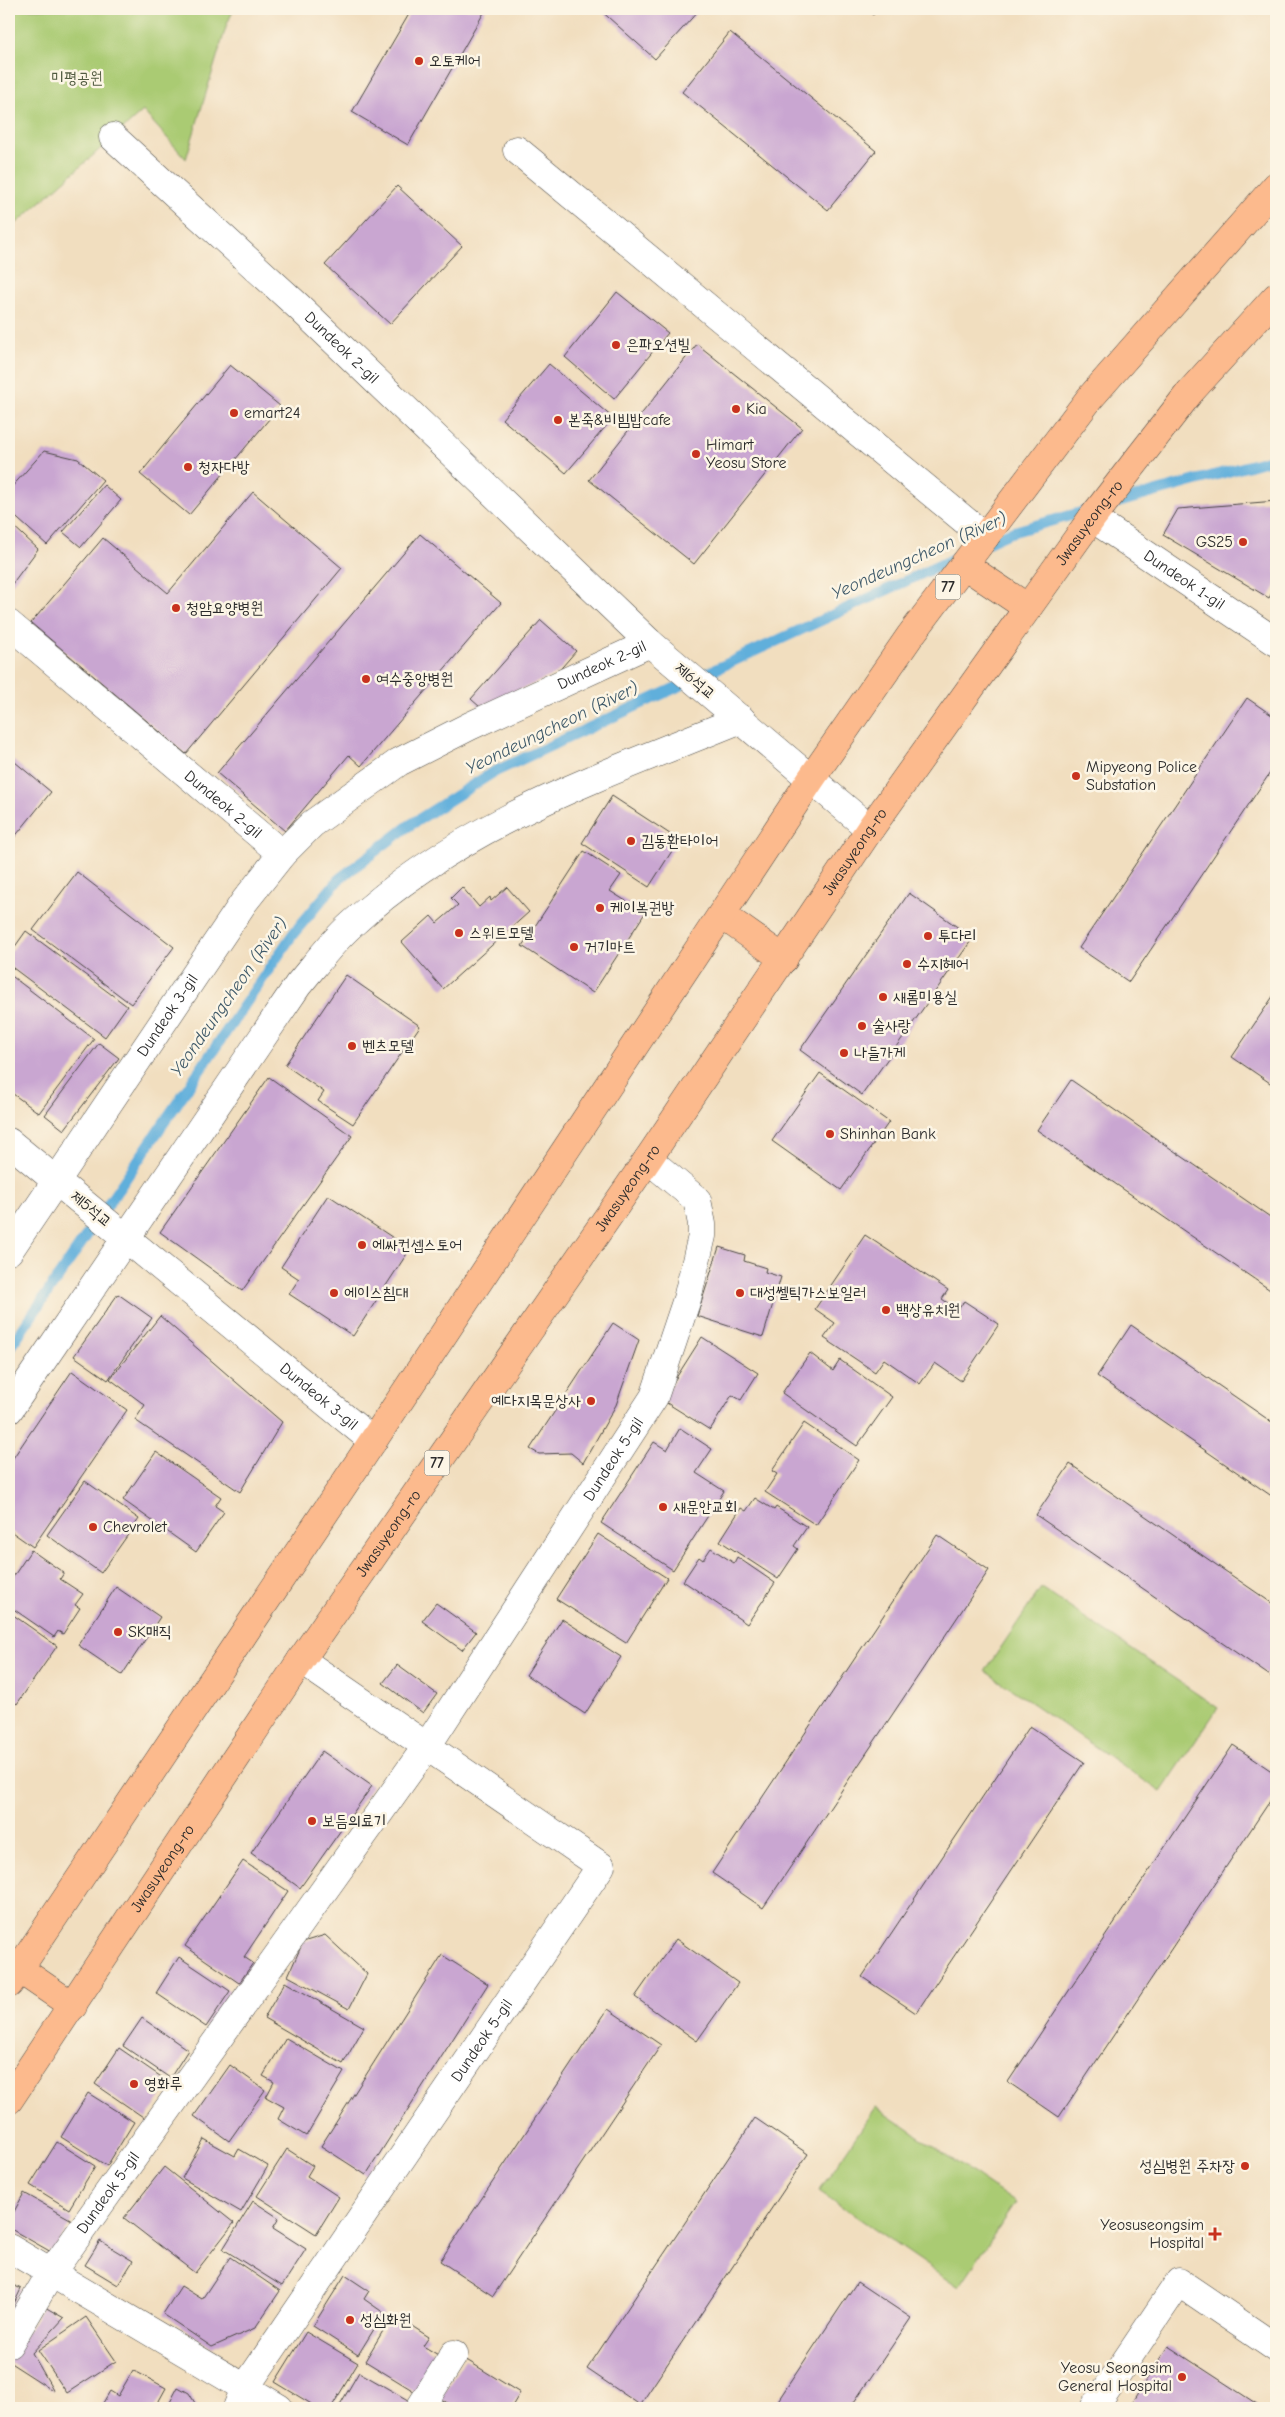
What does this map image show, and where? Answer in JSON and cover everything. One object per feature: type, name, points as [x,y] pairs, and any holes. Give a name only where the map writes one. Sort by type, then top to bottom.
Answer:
[{"type":"main road","name":"77","points":[[14,1977],[373,1441],[811,779],[910,636],[1090,398],[1271,202]]},
{"type":"main road","name":"Jwasuyeong-ro","points":[[9,2100],[302,1660],[648,1158],[870,829],[1092,518],[1190,392],[1276,296]]},
{"type":"main road","points":[[964,565],[1028,608]]},
{"type":"main road","points":[[722,915],[784,959]]},
{"type":"main road","points":[[14,1977],[73,2006]]},
{"type":"street","name":"Dundeok 2-gil","points":[[9,624],[282,854],[312,824],[399,762],[470,726],[650,643],[306,314],[113,137]]},
{"type":"street","points":[[516,150],[985,537]]},
{"type":"street","name":"Dundeok 1-gil","points":[[1092,518],[1276,642]]},
{"type":"street","name":"제6석교","points":[[650,643],[740,719]]},
{"type":"street","points":[[9,1410],[298,985],[350,926],[397,887],[447,851],[503,820],[577,786],[740,719],[870,829]]},
{"type":"street","name":"Dundeok 3-gil","points":[[9,1251],[244,902],[282,854]]},
{"type":"street","points":[[9,1142],[56,1180]]},
{"type":"street","name":"Dundeok 5-gil","points":[[9,2344],[51,2273],[427,1746],[654,1397],[687,1299],[701,1242],[702,1224],[696,1200],[648,1158]]},
{"type":"street","name":"제5석교","points":[[56,1180],[127,1238]]},
{"type":"street","name":"Dundeok 3-gil","points":[[127,1238],[373,1441]]},
{"type":"street","name":"Dundeok 5-gil","points":[[241,2398],[601,1866],[302,1660]]},
{"type":"street","points":[[9,2248],[51,2273],[241,2398],[279,2408]]},
{"type":"street","points":[[1094,2408],[1179,2282],[1276,2348]]},
{"type":"street","points":[[420,2408],[454,2354]]},
{"type":"green space","name":"미평공원","points":[[9,9],[234,9],[227,24],[186,159],[143,111],[9,230]]},
{"type":"green space","points":[[1041,1588],[1218,1708],[1161,1792],[985,1671]]},
{"type":"green space","points":[[876,2107],[1016,2203],[959,2287],[819,2191]]},
{"type":"building","name":"오토케어","points":[[412,9],[486,9],[408,145],[352,112]]},
{"type":"building","points":[[599,9],[700,9],[655,59]]},
{"type":"building","points":[[866,9],[879,9],[873,15]]},
{"type":"building","points":[[730,32],[876,151],[828,210],[682,92]]},
{"type":"building","points":[[397,186],[462,246],[390,324],[325,265]]},
{"type":"building","name":"은파오션빌","points":[[617,292],[668,333],[614,399],[565,357]]},
{"type":"building","name":"Himart Yeosu Store","points":[[697,344],[802,428],[694,564],[589,480]]},
{"type":"building","points":[[549,364],[613,418],[566,473],[502,419]]},
{"type":"building","points":[[230,365],[280,406],[189,515],[140,474]]},
{"type":"building","points":[[44,451],[78,459],[103,480],[47,545],[9,511],[9,490]]},
{"type":"building","points":[[104,485],[121,500],[81,547],[63,532]]},
{"type":"building","name":"청암요양병원","points":[[253,492],[342,568],[186,754],[31,623],[103,538],[168,593]]},
{"type":"building","points":[[1276,501],[1276,586],[1269,598],[1163,535],[1178,509]]},
{"type":"building","points":[[9,522],[38,549],[9,588]]},
{"type":"building","name":"여수중앙병원","points":[[420,534],[501,603],[361,766],[349,755],[285,831],[217,773]]},
{"type":"building","points":[[541,620],[576,651],[556,674],[480,707],[471,699]]},
{"type":"building","points":[[1247,698],[1276,718],[1276,764],[1129,982],[1079,948]]},
{"type":"building","points":[[9,757],[51,792],[9,844]]},
{"type":"building","name":"김동환타이어","points":[[612,796],[679,840],[649,887],[582,843]]},
{"type":"building","points":[[584,851],[621,875],[610,891],[645,913],[593,993],[522,946]]},
{"type":"building","points":[[77,872],[174,947],[131,1004],[33,930]]},
{"type":"building","name":"스위트모텔","points":[[462,887],[479,907],[490,897],[491,901],[507,887],[529,912],[443,989],[402,942],[431,916],[437,923],[458,905],[451,898]]},
{"type":"building","points":[[909,893],[973,938],[862,1095],[800,1050]]},
{"type":"building","points":[[26,931],[127,1006],[105,1037],[9,965],[9,955]]},
{"type":"building","points":[[9,974],[94,1039],[39,1113],[9,1091]]},
{"type":"building","name":"벤츠모텔","points":[[346,975],[420,1026],[353,1124],[318,1101],[324,1092],[285,1065]]},
{"type":"building","points":[[1276,992],[1276,1087],[1232,1057]]},
{"type":"building","points":[[99,1043],[119,1058],[64,1130],[45,1115]]},
{"type":"building","points":[[820,1073],[889,1122],[841,1190],[772,1141]]},
{"type":"building","points":[[269,1077],[352,1136],[242,1291],[160,1232]]},
{"type":"building","points":[[1071,1080],[1276,1221],[1276,1294],[1037,1130]]},
{"type":"building","points":[[328,1195],[410,1249],[353,1336],[289,1294],[299,1279],[281,1267]]},
{"type":"building","name":"백상유치원","points":[[865,1235],[948,1290],[942,1299],[958,1310],[964,1301],[999,1324],[961,1381],[935,1363],[920,1384],[884,1359],[875,1372],[824,1338],[835,1323],[815,1309]]},
{"type":"building","points":[[719,1247],[745,1255],[744,1261],[766,1268],[765,1272],[781,1277],[763,1337],[697,1316]]},
{"type":"building","points":[[118,1294],[152,1318],[108,1380],[74,1356]]},
{"type":"building","points":[[160,1316],[282,1422],[240,1492],[135,1420],[145,1405],[110,1379]]},
{"type":"building","points":[[613,1323],[639,1340],[616,1405],[583,1463],[571,1453],[539,1454],[530,1449]]},
{"type":"building","points":[[1131,1325],[1276,1425],[1276,1499],[1097,1376]]},
{"type":"building","points":[[702,1337],[758,1373],[741,1400],[732,1395],[710,1430],[662,1400]]},
{"type":"building","points":[[810,1353],[833,1371],[840,1360],[892,1397],[857,1446],[782,1393]]},
{"type":"building","points":[[72,1371],[127,1410],[33,1547],[9,1530],[9,1464]]},
{"type":"building","points":[[804,1423],[859,1460],[816,1525],[765,1492],[777,1474],[772,1471]]},
{"type":"building","name":"새문안교회","points":[[680,1428],[712,1449],[696,1473],[724,1491],[673,1570],[601,1523],[654,1442],[667,1450]]},
{"type":"building","points":[[156,1452],[221,1497],[215,1506],[224,1512],[196,1552],[123,1500]]},
{"type":"building","points":[[1070,1464],[1276,1606],[1276,1680],[1036,1515]]},
{"type":"building","name":"Chevrolet","points":[[85,1481],[139,1519],[101,1573],[47,1535]]},
{"type":"building","points":[[755,1498],[774,1510],[776,1507],[807,1527],[794,1546],[798,1549],[778,1579],[720,1541],[741,1508],[746,1511]]},
{"type":"building","points":[[598,1534],[667,1578],[626,1643],[556,1599]]},
{"type":"building","points":[[937,1535],[989,1570],[763,1908],[712,1873]]},
{"type":"building","points":[[711,1548],[734,1563],[737,1557],[775,1583],[747,1624],[683,1581],[699,1557],[703,1560]]},
{"type":"building","points":[[31,1550],[64,1573],[60,1579],[83,1594],[75,1605],[80,1608],[63,1634],[58,1631],[54,1637],[9,1606],[9,1583]]},
{"type":"building","points":[[116,1587],[160,1617],[122,1675],[78,1645]]},
{"type":"building","points":[[436,1603],[476,1632],[462,1650],[422,1621]]},
{"type":"building","points":[[9,1612],[57,1646],[17,1704],[9,1698]]},
{"type":"building","points":[[562,1619],[621,1657],[585,1714],[526,1675]]},
{"type":"building","points":[[397,1665],[437,1694],[423,1713],[383,1683]]},
{"type":"building","points":[[1030,1726],[1084,1762],[916,2013],[862,1977]]},
{"type":"building","points":[[1233,1745],[1276,1774],[1276,1792],[1059,2117],[1008,2082]]},
{"type":"building","points":[[322,1751],[372,1786],[300,1888],[251,1853]]},
{"type":"building","points":[[243,1861],[288,1891],[244,1957],[253,1963],[239,1983],[185,1946]]},
{"type":"building","points":[[325,1935],[367,1974],[349,2009],[288,1976],[303,1942]]},
{"type":"building","points":[[676,1939],[738,1983],[697,2041],[635,1997]]},
{"type":"building","points":[[442,1955],[488,1984],[366,2175],[321,2146]]},
{"type":"building","points":[[179,1957],[230,1991],[206,2027],[156,1993]]},
{"type":"building","points":[[285,1982],[364,2027],[343,2064],[264,2018]]},
{"type":"building","points":[[608,2009],[661,2045],[493,2296],[440,2261]]},
{"type":"building","points":[[142,2018],[188,2050],[170,2078],[123,2046]]},
{"type":"building","points":[[286,2038],[344,2072],[306,2136],[278,2119],[284,2107],[266,2097],[274,2082],[263,2076]]},
{"type":"building","points":[[119,2048],[170,2083],[146,2119],[95,2084]]},
{"type":"building","points":[[230,2065],[265,2090],[229,2141],[194,2116]]},
{"type":"building","points":[[88,2093],[134,2122],[107,2166],[61,2137]]},
{"type":"building","points":[[755,2118],[808,2154],[640,2405],[587,2369]]},
{"type":"building","points":[[204,2139],[235,2156],[239,2149],[268,2166],[241,2212],[182,2178]]},
{"type":"building","points":[[57,2142],[95,2166],[69,2209],[30,2185]]},
{"type":"building","points":[[287,2149],[313,2166],[307,2176],[339,2197],[316,2234],[257,2196]]},
{"type":"building","points":[[164,2167],[234,2223],[195,2273],[124,2218]]},
{"type":"building","points":[[24,2193],[72,2220],[53,2253],[9,2228],[9,2221]]},
{"type":"building","points":[[253,2201],[279,2218],[273,2228],[306,2249],[282,2286],[223,2249]]},
{"type":"building","points":[[100,2241],[133,2261],[118,2285],[85,2265]]},
{"type":"building","points":[[230,2257],[280,2291],[255,2328],[212,2347],[163,2314],[181,2286],[202,2299]]},
{"type":"building","points":[[345,2275],[369,2291],[364,2299],[384,2313],[358,2355],[313,2326]]},
{"type":"building","points":[[857,2282],[911,2318],[850,2408],[773,2408]]},
{"type":"building","points":[[9,2283],[21,2289],[9,2314]]},
{"type":"building","points":[[43,2306],[64,2318],[32,2353],[54,2391],[9,2362]]},
{"type":"building","points":[[393,2314],[429,2337],[423,2346],[440,2356],[417,2393],[365,2361]]},
{"type":"building","points":[[86,2317],[116,2361],[67,2393],[38,2350]]},
{"type":"building","points":[[306,2332],[358,2363],[331,2408],[318,2408],[275,2382]]},
{"type":"building","name":"Yeosu Seongsim General Hospital","points":[[1168,2346],[1263,2408],[1128,2408]]},
{"type":"building","points":[[465,2359],[520,2393],[511,2408],[455,2408],[440,2399]]},
{"type":"building","points":[[133,2370],[166,2388],[155,2408],[100,2408],[110,2391],[118,2396]]},
{"type":"building","points":[[359,2372],[413,2403],[410,2408],[338,2408]]},
{"type":"building","points":[[178,2387],[189,2393],[198,2408],[167,2408]]},
{"type":"waterway","name":"Yeondeungcheon (River)","points":[[1109,505],[1276,458]]},
{"type":"waterway","name":"Yeondeungcheon (River)","points":[[989,542],[1009,533],[1093,509]]},
{"type":"waterway","name":"Yeondeungcheon (River)","points":[[9,1349],[293,934],[339,879],[407,827],[492,773],[964,554]]},
{"type":"place","name":"오토케어","points":[[419,61]]},
{"type":"place","name":"은파오션빌","points":[[616,345]]},
{"type":"place","name":"Kia","points":[[736,409]]},
{"type":"place","name":"emart24","points":[[234,413]]},
{"type":"place","name":"본죽&비빔밥cafe","points":[[558,420]]},
{"type":"place","name":"Himart Yeosu Store","points":[[696,454]]},
{"type":"place","name":"청자다방","points":[[188,467]]},
{"type":"place","name":"GS25","points":[[1243,542]]},
{"type":"place","name":"청암요양병원","points":[[176,608]]},
{"type":"place","name":"여수중앙병원","points":[[366,679]]},
{"type":"place","name":"Mipyeong Police Substation","points":[[1076,776]]},
{"type":"place","name":"김동환타이어","points":[[631,841]]},
{"type":"place","name":"케이복권방","points":[[600,908]]},
{"type":"place","name":"스위트모텔","points":[[459,933]]},
{"type":"place","name":"투다리","points":[[928,936]]},
{"type":"place","name":"거기마트","points":[[574,947]]},
{"type":"place","name":"수지헤어","points":[[907,964]]},
{"type":"place","name":"새롬미용실","points":[[883,997]]},
{"type":"place","name":"술사랑","points":[[862,1026]]},
{"type":"place","name":"벤츠모텔","points":[[352,1046]]},
{"type":"place","name":"나들가게","points":[[844,1053]]},
{"type":"place","name":"Shinhan Bank","points":[[830,1134]]},
{"type":"place","name":"에싸컨셉스토어","points":[[362,1245]]},
{"type":"place","name":"에이스침대","points":[[334,1293]]},
{"type":"place","name":"대성쎌틱가스보일러","points":[[740,1293]]},
{"type":"place","name":"백상유치원","points":[[886,1310]]},
{"type":"place","name":"예다지목문상사","points":[[591,1401]]},
{"type":"place","name":"새문안교회","points":[[663,1507]]},
{"type":"place","name":"Chevrolet","points":[[93,1527]]},
{"type":"place","name":"SK매직","points":[[118,1632]]},
{"type":"place","name":"보듬의료기","points":[[312,1821]]},
{"type":"place","name":"영화루","points":[[134,2084]]},
{"type":"place","name":"성심병원 주차장","points":[[1245,2166]]},
{"type":"place","name":"Yeosuseongsim Hospital","points":[[1215,2234]]},
{"type":"place","name":"성심화원","points":[[350,2320]]},
{"type":"place","name":"Yeosu Seongsim General Hospital","points":[[1182,2377]]}]
